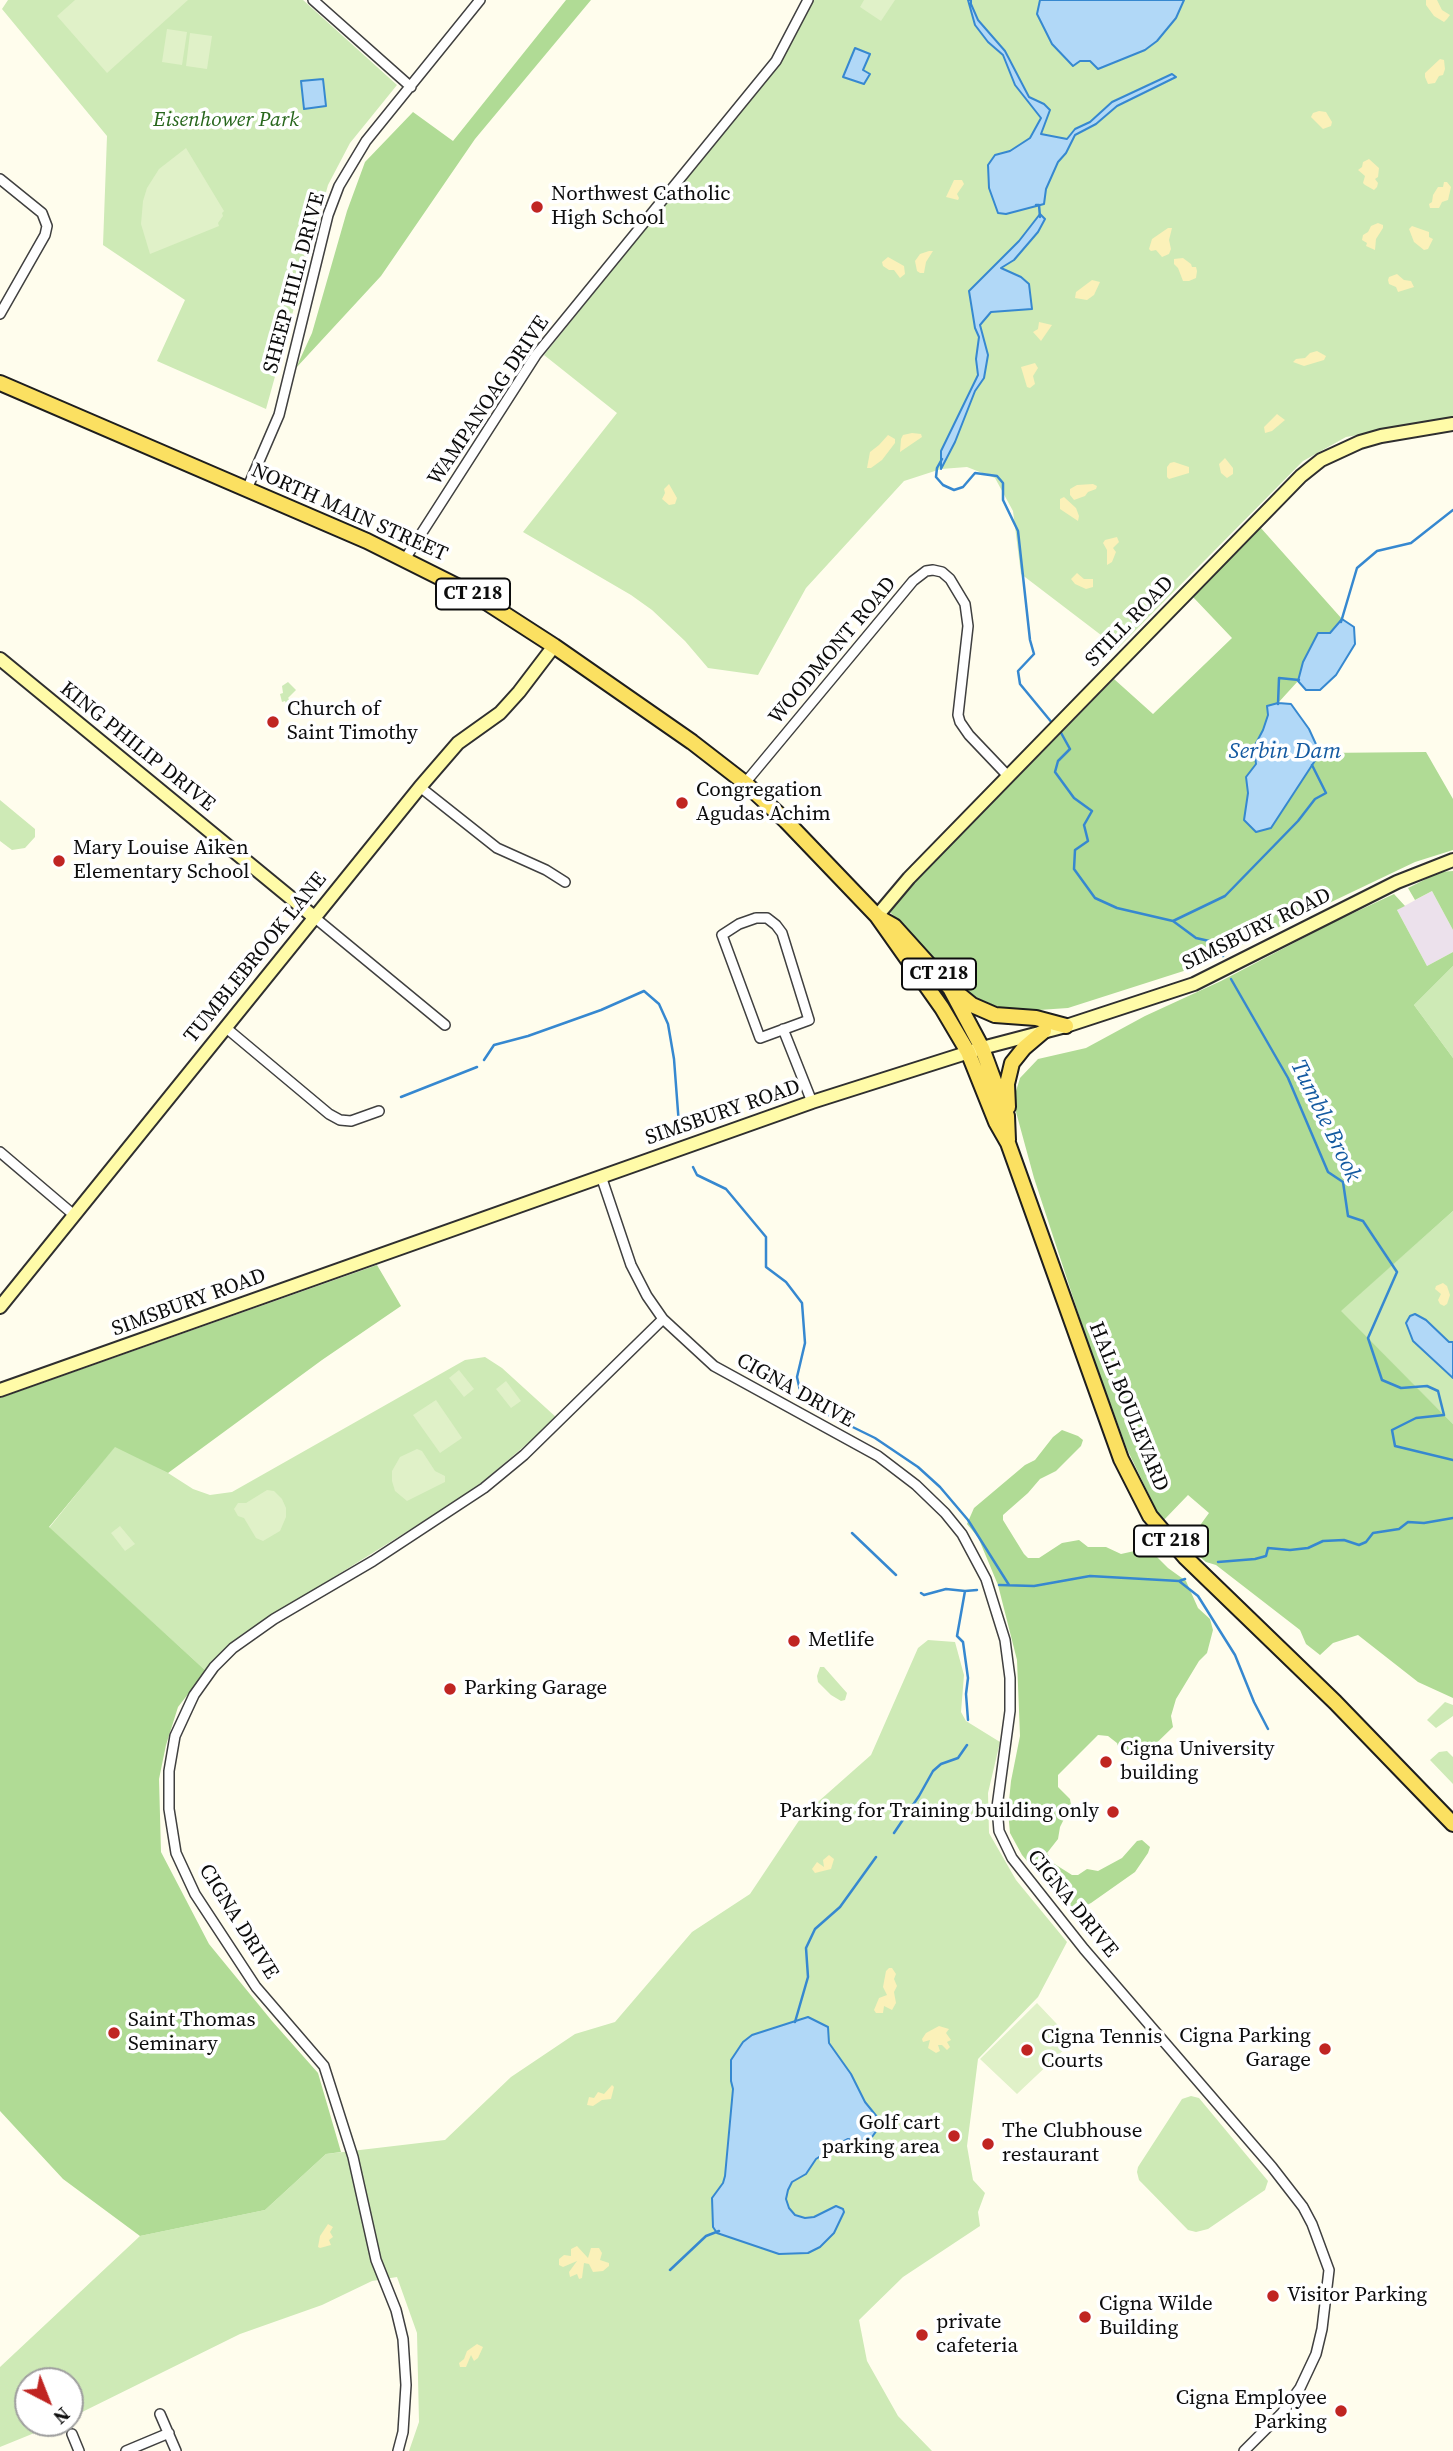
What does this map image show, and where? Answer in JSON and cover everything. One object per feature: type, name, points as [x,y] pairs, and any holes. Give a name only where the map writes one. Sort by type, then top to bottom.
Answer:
[{"type":"main road","name":"NORTH MAIN STREET","points":[[0,383],[405,559],[475,595],[554,646],[692,742],[745,783],[786,821],[877,916],[975,1050]]},
{"type":"main road","name":"NORTH MAIN STREET","points":[[877,916],[894,926],[950,988],[975,1050]]},
{"type":"main road","points":[[950,988],[972,1004],[995,1015],[1036,1018],[1066,1026]]},
{"type":"main road","points":[[1007,1116],[1009,1069],[1017,1055],[1044,1031]]},
{"type":"main road","name":"HALL BOULEVARD","points":[[975,1050],[1007,1116],[1009,1143]]},
{"type":"main road","name":"HALL BOULEVARD","points":[[975,1050],[996,1122],[1009,1143],[1121,1459],[1150,1516],[1185,1557],[1335,1702],[1453,1824]]},
{"type":"street","points":[[313,0],[411,87]]},
{"type":"street","name":"SHEEP HILL DRIVE","points":[[247,489],[279,415],[328,215],[339,186],[366,141],[480,0]]},
{"type":"street","name":"WAMPANOAG DRIVE","points":[[405,559],[536,355],[776,61],[808,0]]},
{"type":"street","points":[[0,180],[42,213],[47,223],[45,235],[0,314]]},
{"type":"street","name":"STILL ROAD","points":[[877,916],[909,878],[1056,726],[1280,495],[1311,468],[1335,452],[1360,442],[1453,424]]},
{"type":"street","name":"WOODMONT ROAD","points":[[745,783],[913,581],[926,571],[933,570],[942,572],[950,579],[965,604],[968,626],[958,715],[960,722],[968,735],[1008,776]]},
{"type":"street","name":"TUMBLEBROOK LANE","points":[[0,1307],[420,787],[458,743],[500,713],[554,646]]},
{"type":"street","name":"KING PHILIP DRIVE","points":[[0,659],[445,1025]]},
{"type":"street","points":[[420,787],[497,848],[546,870],[565,883]]},
{"type":"street","name":"SIMSBURY ROAD","points":[[0,1390],[812,1101],[975,1050],[1066,1026],[1194,984],[1397,882],[1453,860]]},
{"type":"street","points":[[756,918],[767,918],[782,933],[809,1020],[783,1029],[760,1038],[722,935],[739,924],[756,918]]},
{"type":"street","points":[[225,1027],[329,1114],[340,1120],[351,1121],[379,1111]]},
{"type":"street","points":[[783,1029],[812,1101]]},
{"type":"street","points":[[0,1152],[74,1215]]},
{"type":"street","name":"CIGNA DRIVE","points":[[601,1176],[631,1265],[663,1319],[714,1366],[878,1456],[916,1485],[949,1517],[962,1534],[995,1602],[1005,1640],[1010,1678],[1010,1711],[997,1807],[999,1831],[1012,1858],[1084,1950],[1272,2167],[1303,2207],[1312,2224],[1328,2270],[1322,2329],[1300,2388],[1282,2413],[1244,2451]]},
{"type":"street","name":"CIGNA DRIVE","points":[[398,2451],[403,2432],[406,2385],[403,2339],[396,2310],[376,2260],[353,2157],[324,2066],[248,1976],[195,1894],[176,1853],[169,1809],[169,1771],[175,1736],[194,1695],[214,1667],[233,1648],[274,1619],[383,1555],[484,1488],[524,1455],[663,1319]]},
{"type":"street","points":[[160,2414],[176,2451]]},
{"type":"street","points":[[126,2451],[169,2433]]},
{"type":"shaded area","points":[[1432,891],[1453,930],[1453,952],[1427,966],[1397,910]]},
{"type":"green space","name":"Eisenhower Park","points":[[8,0],[303,0],[397,85],[350,143],[328,185],[266,409],[157,361],[185,300],[103,245],[107,136],[2,9]]},
{"type":"green space","points":[[75,0],[188,0],[107,73],[57,16]]},
{"type":"green space","points":[[566,0],[591,0],[475,139],[381,276],[296,368],[312,333],[347,211],[365,162],[413,112],[453,141]]},
{"type":"green space","points":[[814,0],[1453,0],[1453,419],[1346,437],[1303,461],[1118,648],[1021,574],[1013,511],[995,478],[967,467],[941,469],[904,481],[806,588],[758,675],[708,668],[685,641],[652,610],[523,532],[617,413],[544,355],[782,58]]},
{"type":"green space","points":[[864,0],[895,0],[881,21],[860,7]]},
{"type":"green space","points":[[167,29],[187,32],[182,65],[162,62]]},
{"type":"green space","points":[[190,33],[212,36],[207,69],[186,66]]},
{"type":"green space","points":[[186,148],[224,211],[223,216],[219,226],[150,254],[141,224],[147,188],[159,169]]},
{"type":"green space","points":[[1260,527],[1342,619],[1303,662],[1298,681],[1278,703],[1267,706],[1268,715],[1254,747],[1256,764],[1246,777],[1248,793],[1244,820],[1301,780],[1320,753],[1426,752],[1453,799],[1453,850],[1415,862],[1193,968],[1068,1008],[1010,1012],[970,995],[890,912],[919,878],[1114,679],[1153,714],[1232,638],[1193,597]]},
{"type":"green space","points":[[288,682],[296,690],[288,698],[295,706],[290,711],[285,701],[282,702],[280,694],[283,693],[282,686]]},
{"type":"green space","points":[[0,800],[35,829],[35,837],[25,848],[12,850],[0,841]]},
{"type":"green space","points":[[1453,871],[1453,930],[1432,891],[1415,900],[1408,888],[1440,872]]},
{"type":"green space","points":[[1394,894],[1405,906],[1397,910],[1427,966],[1453,952],[1453,966],[1414,1005],[1453,1058],[1453,1211],[1341,1311],[1453,1424],[1453,1698],[1418,1682],[1358,1635],[1333,1643],[1320,1655],[1306,1644],[1300,1630],[1216,1565],[1206,1562],[1193,1551],[1201,1524],[1209,1513],[1188,1495],[1162,1522],[1127,1449],[1087,1340],[1034,1178],[1013,1101],[1020,1078],[1038,1059],[1086,1048],[1145,1016]]},
{"type":"green space","points":[[1453,966],[1453,1058],[1414,1005]]},
{"type":"green space","points":[[1453,1211],[1453,1424],[1340,1311]]},
{"type":"green space","points":[[377,1265],[401,1306],[322,1360],[168,1473],[115,1447],[49,1527],[206,1671],[178,1707],[166,1745],[159,1779],[161,1852],[209,1944],[318,2073],[341,2152],[326,2154],[265,2210],[140,2236],[63,2179],[0,2111],[0,1398]]},
{"type":"green space","points":[[485,1357],[502,1368],[557,1418],[472,1491],[241,1635],[206,1671],[49,1528],[115,1446],[193,1489],[210,1495],[232,1492],[465,1360]]},
{"type":"green space","points":[[459,1370],[474,1389],[464,1397],[449,1378]]},
{"type":"green space","points":[[506,1381],[521,1401],[511,1408],[496,1389]]},
{"type":"green space","points":[[436,1400],[462,1438],[440,1453],[413,1415]]},
{"type":"green space","points":[[1062,1430],[1083,1440],[1081,1446],[1056,1471],[1040,1479],[1003,1515],[1003,1520],[1024,1554],[1028,1558],[1039,1558],[1062,1543],[1079,1540],[1088,1547],[1106,1547],[1121,1554],[1148,1548],[1186,1581],[1198,1608],[1210,1619],[1213,1630],[1207,1653],[1199,1661],[1176,1699],[1171,1716],[1173,1727],[1140,1759],[1119,1749],[1117,1743],[1108,1736],[1098,1735],[1058,1775],[1058,1787],[1070,1799],[1071,1805],[1060,1827],[1058,1839],[1047,1853],[1053,1863],[1072,1875],[1078,1875],[1087,1869],[1098,1871],[1122,1858],[1137,1841],[1142,1840],[1150,1847],[1135,1872],[1075,1911],[1048,1886],[1022,1855],[1010,1833],[1008,1811],[1011,1781],[1020,1736],[1017,1660],[998,1585],[978,1537],[967,1524],[974,1508],[1025,1465],[1035,1460]]},
{"type":"green space","points":[[417,1449],[422,1451],[435,1471],[445,1476],[445,1482],[407,1501],[395,1491],[392,1471],[400,1457]]},
{"type":"green space","points":[[267,1490],[274,1491],[282,1499],[286,1517],[280,1531],[263,1541],[256,1538],[244,1518],[238,1516],[234,1509],[238,1503],[246,1503]]},
{"type":"green space","points":[[120,1526],[135,1544],[125,1551],[111,1533]]},
{"type":"green space","points":[[928,1640],[955,1642],[964,1675],[961,1712],[966,1721],[1000,1742],[988,1793],[989,1833],[1016,1880],[1067,1942],[1038,1997],[978,2059],[967,2146],[973,2180],[985,2193],[978,2212],[980,2226],[903,2277],[859,2320],[867,2361],[898,2416],[932,2451],[409,2451],[419,2422],[417,2333],[397,2277],[372,2281],[322,2305],[240,2334],[84,2411],[84,2367],[14,2367],[14,2437],[25,2437],[0,2447],[0,2367],[140,2236],[265,2210],[326,2154],[445,2140],[511,2077],[575,2034],[615,2022],[692,1932],[750,1894],[802,1816],[871,1755],[918,1648]]},
{"type":"green space","points":[[820,1667],[824,1667],[847,1693],[845,1700],[841,1701],[831,1695],[818,1682]]},
{"type":"green space","points":[[1445,1702],[1453,1705],[1453,1716],[1436,1728],[1427,1720]]},
{"type":"green space","points":[[1447,1751],[1453,1757],[1453,1784],[1430,1760],[1439,1752]]},
{"type":"green space","name":"Cigna Tennis Courts","points":[[1037,2003],[1073,2041],[1017,2094],[980,2059]]},
{"type":"green space","points":[[1191,2096],[1199,2098],[1268,2181],[1265,2190],[1208,2229],[1196,2232],[1188,2230],[1139,2180],[1137,2172],[1182,2099]]},
{"type":"sand","points":[[1426,0],[1437,0],[1442,10],[1450,15],[1444,22],[1434,16],[1426,5]]},
{"type":"sand","points":[[1440,59],[1444,60],[1443,75],[1439,76],[1435,83],[1428,84],[1425,73]]},
{"type":"sand","points":[[1319,111],[1326,112],[1332,122],[1331,126],[1323,129],[1311,117]]},
{"type":"sand","points":[[1369,159],[1379,168],[1378,177],[1375,179],[1378,183],[1374,190],[1363,183],[1365,176],[1358,170],[1363,162]]},
{"type":"sand","points":[[954,180],[962,180],[964,184],[957,194],[958,200],[946,197]]},
{"type":"sand","points":[[1444,182],[1451,187],[1448,200],[1442,202],[1439,208],[1430,208],[1433,195],[1438,187],[1443,187]]},
{"type":"sand","points":[[1378,223],[1383,225],[1383,228],[1376,239],[1375,250],[1366,246],[1367,243],[1362,240],[1371,226]]},
{"type":"sand","points":[[1412,226],[1429,232],[1429,237],[1433,239],[1428,249],[1424,250],[1414,242],[1409,229]]},
{"type":"sand","points":[[1172,228],[1169,240],[1171,249],[1169,254],[1162,257],[1156,250],[1149,249],[1152,239]]},
{"type":"sand","points":[[933,251],[926,262],[924,273],[920,273],[915,261],[920,254]]},
{"type":"sand","points":[[888,257],[904,266],[905,274],[900,278],[894,270],[883,266],[882,262]]},
{"type":"sand","points":[[1183,258],[1192,267],[1196,267],[1196,278],[1183,281],[1174,259]]},
{"type":"sand","points":[[1397,274],[1404,280],[1411,281],[1414,287],[1398,292],[1388,280]]},
{"type":"sand","points":[[1092,280],[1100,282],[1094,295],[1087,300],[1075,298],[1076,292]]},
{"type":"sand","points":[[1039,322],[1052,325],[1041,341],[1033,332],[1038,329]]},
{"type":"sand","points":[[1317,351],[1326,356],[1324,360],[1304,366],[1293,362],[1296,359],[1305,358]]},
{"type":"sand","points":[[1035,363],[1038,368],[1033,376],[1035,384],[1030,388],[1027,387],[1021,367]]},
{"type":"sand","points":[[1277,414],[1285,420],[1272,431],[1265,433],[1264,427]]},
{"type":"sand","points":[[921,434],[922,437],[900,452],[903,435]]},
{"type":"sand","points":[[888,435],[895,439],[895,443],[882,460],[867,468],[870,452]]},
{"type":"sand","points":[[1225,458],[1233,468],[1233,474],[1227,478],[1221,473],[1219,464]]},
{"type":"sand","points":[[1174,462],[1189,467],[1189,473],[1169,479],[1167,467]]},
{"type":"sand","points":[[669,484],[677,498],[675,504],[669,505],[662,499],[664,489]]},
{"type":"sand","points":[[1077,485],[1097,486],[1096,489],[1085,496],[1074,500],[1070,495],[1070,489]]},
{"type":"sand","points":[[1064,497],[1076,508],[1078,521],[1060,509],[1060,499]]},
{"type":"sand","points":[[1117,537],[1119,542],[1113,548],[1116,552],[1112,562],[1107,565],[1107,550],[1103,543]]},
{"type":"sand","points":[[1077,573],[1084,579],[1093,579],[1093,587],[1086,589],[1075,584],[1071,579]]},
{"type":"sand","points":[[1443,1283],[1450,1295],[1444,1306],[1438,1300],[1441,1294],[1435,1289]]},
{"type":"sand","points":[[829,1855],[834,1859],[831,1869],[815,1873],[812,1869],[817,1862],[824,1867],[823,1860]]},
{"type":"sand","points":[[889,1968],[896,1974],[896,2003],[892,2010],[884,2006],[883,2013],[876,2013],[874,2010],[879,1998],[887,1995],[883,1987]]},
{"type":"sand","points":[[939,2026],[949,2029],[946,2033],[951,2040],[947,2042],[950,2047],[947,2050],[938,2045],[940,2051],[936,2053],[928,2048],[930,2040],[923,2042],[922,2039],[926,2033]]},
{"type":"sand","points":[[612,2085],[614,2087],[611,2099],[602,2100],[593,2106],[587,2105],[589,2097],[594,2098],[598,2092],[604,2094]]},
{"type":"sand","points":[[328,2224],[333,2227],[330,2232],[333,2237],[329,2240],[331,2245],[320,2248],[320,2236]]},
{"type":"sand","points":[[577,2246],[588,2258],[591,2248],[599,2248],[602,2253],[600,2260],[609,2263],[609,2266],[603,2271],[593,2272],[589,2264],[584,2263],[582,2278],[579,2279],[577,2274],[570,2277],[569,2272],[577,2261],[563,2267],[559,2265],[559,2259],[564,2255],[571,2256],[571,2249]]},
{"type":"sand","points":[[477,2344],[483,2347],[478,2358],[474,2361],[471,2355],[466,2367],[460,2367],[459,2363],[467,2351]]},
{"type":"water","points":[[968,0],[971,0],[978,20],[1005,51],[1029,97],[1050,110],[1041,134],[1067,139],[1075,129],[1090,122],[1112,102],[1172,74],[1176,77],[1117,106],[1096,124],[1075,135],[1058,162],[1046,189],[1044,204],[1006,214],[998,213],[989,188],[988,165],[995,155],[1010,151],[1030,138],[1041,118],[1015,85],[1003,55],[975,25]]},
{"type":"water","points":[[1040,0],[1184,0],[1176,18],[1157,41],[1145,50],[1098,69],[1090,61],[1080,61],[1073,66],[1052,44],[1037,14]]},
{"type":"water","points":[[855,48],[870,54],[863,70],[870,74],[864,84],[843,77]]},
{"type":"water","points":[[323,79],[326,106],[304,109],[301,81]]},
{"type":"water","points":[[1040,214],[1045,219],[1038,232],[1014,260],[1001,268],[1021,277],[1029,284],[1032,309],[991,312],[980,325],[988,355],[984,378],[975,391],[941,469],[941,451],[978,375],[976,359],[979,337],[969,291],[1019,241]]},
{"type":"water","points":[[1342,619],[1354,627],[1355,644],[1336,675],[1320,690],[1306,690],[1298,681],[1303,662],[1318,633],[1330,633]]},
{"type":"water","name":"Serbin Dam","points":[[1291,704],[1309,729],[1320,753],[1271,828],[1256,832],[1244,820],[1248,793],[1246,777],[1256,764],[1254,747],[1268,715],[1267,706]]},
{"type":"water","points":[[1415,1314],[1426,1320],[1449,1342],[1453,1342],[1453,1378],[1413,1341],[1406,1323],[1410,1316]]},
{"type":"water","points":[[808,2017],[828,2027],[829,2043],[851,2074],[865,2102],[882,2123],[872,2137],[842,2142],[816,2159],[806,2174],[792,2182],[786,2199],[795,2215],[814,2217],[836,2206],[844,2212],[834,2233],[820,2247],[808,2253],[779,2254],[717,2233],[713,2227],[712,2198],[725,2176],[733,2089],[731,2060],[743,2042],[752,2035]]},
{"type":"waterway","name":"Tumble Brook","points":[[1036,205],[1039,205],[1040,217]]},
{"type":"waterway","name":"Tumble Brook","points":[[942,459],[936,477],[943,485],[954,490],[963,487],[975,473],[997,476],[1003,483],[1003,500],[1018,531],[1030,640],[1034,654],[1018,671],[1020,684],[1053,724]]},
{"type":"waterway","points":[[1341,622],[1357,568],[1377,551],[1411,543],[1453,510]]},
{"type":"waterway","points":[[1278,704],[1279,678],[1299,680]]},
{"type":"waterway","name":"Tumble Brook","points":[[1060,731],[1070,749],[1058,761],[1055,772],[1074,798],[1092,811],[1084,825],[1088,841],[1075,850],[1074,869],[1095,898],[1117,908],[1173,921],[1196,938],[1218,943],[1223,956]]},
{"type":"waterway","points":[[1173,921],[1225,896],[1298,821],[1315,799],[1326,793],[1312,765]]},
{"type":"waterway","name":"Tumble Brook","points":[[1231,979],[1288,1078],[1328,1172],[1343,1182],[1348,1216],[1363,1221],[1397,1272],[1368,1338],[1382,1380],[1401,1388],[1427,1386],[1438,1391],[1444,1415],[1416,1418],[1392,1430],[1395,1446],[1453,1460]]},
{"type":"waterway","points":[[484,1060],[494,1045],[601,1010],[644,991],[659,1004],[668,1024],[674,1059],[679,1125]]},
{"type":"waterway","points":[[401,1097],[477,1067]]},
{"type":"waterway","points":[[693,1167],[697,1175],[726,1189],[766,1237],[766,1267],[786,1282],[802,1303],[805,1343],[797,1377],[801,1395],[814,1408],[875,1438],[918,1467],[940,1487],[968,1520],[1009,1585]]},
{"type":"waterway","points":[[1218,1562],[1255,1559],[1266,1556],[1268,1548],[1308,1548],[1323,1541],[1344,1540],[1359,1545],[1366,1542],[1373,1533],[1399,1529],[1408,1522],[1424,1523],[1453,1518]]},
{"type":"waterway","points":[[852,1533],[896,1575]]},
{"type":"waterway","points":[[999,1585],[1034,1586],[1090,1576],[1179,1581],[1185,1579]]},
{"type":"waterway","points":[[1179,1581],[1198,1596],[1235,1655],[1268,1729]]},
{"type":"waterway","points":[[921,1593],[924,1595],[946,1589],[977,1590]]},
{"type":"waterway","points":[[965,1591],[957,1636],[963,1642],[968,1678],[968,1720]]},
{"type":"waterway","points":[[894,1833],[933,1771],[941,1764],[958,1758],[967,1745]]},
{"type":"waterway","points":[[795,2022],[808,1977],[806,1948],[815,1929],[840,1907],[876,1857]]},
{"type":"waterway","points":[[670,2270],[706,2236],[719,2231]]},
{"type":"place","name":"Northwest Catholic High School","points":[[537,207]]},
{"type":"place","name":"Church of Saint Timothy","points":[[273,722]]},
{"type":"place","name":"Congregation Agudas Achim","points":[[682,803]]},
{"type":"place","name":"Mary Louise Aiken Elementary School","points":[[59,861]]},
{"type":"place","name":"Metlife","points":[[794,1641]]},
{"type":"place","name":"Parking Garage","points":[[450,1689]]},
{"type":"place","name":"Cigna University building","points":[[1106,1762]]},
{"type":"place","name":"Parking for Training building only","points":[[1113,1812]]},
{"type":"place","name":"Saint Thomas Seminary","points":[[114,2033]]},
{"type":"place","name":"Cigna Parking Garage","points":[[1325,2049]]},
{"type":"place","name":"Cigna Tennis Courts","points":[[1027,2050]]},
{"type":"place","name":"Golf cart parking area","points":[[954,2136]]},
{"type":"place","name":"The Clubhouse restaurant","points":[[988,2144]]},
{"type":"place","name":"Visitor Parking","points":[[1273,2296]]},
{"type":"place","name":"Cigna Wilde Building","points":[[1085,2317]]},
{"type":"place","name":"private cafeteria","points":[[922,2335]]},
{"type":"place","name":"Cigna Employee Parking","points":[[1341,2411]]}]
